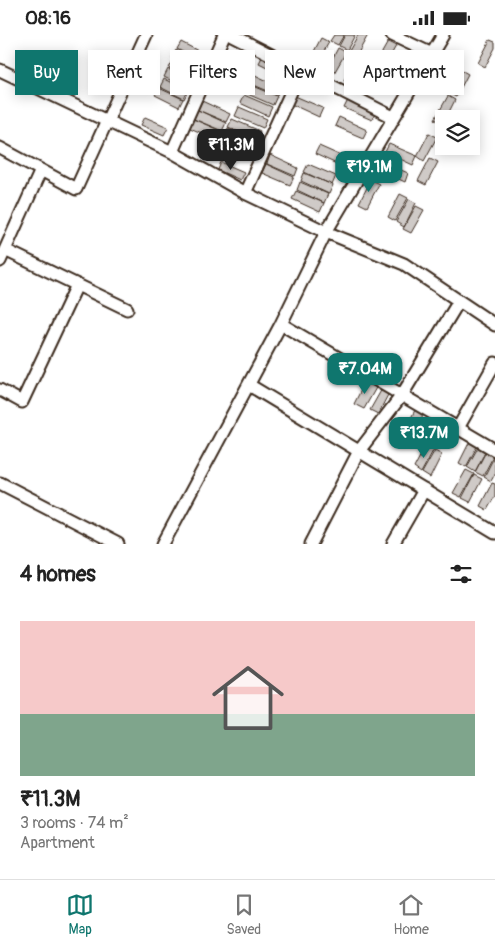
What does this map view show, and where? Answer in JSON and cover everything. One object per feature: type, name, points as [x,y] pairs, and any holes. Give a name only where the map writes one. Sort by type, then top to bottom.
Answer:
[{"type":"street","points":[[0,148],[76,189],[146,35]]},
{"type":"street","points":[[172,152],[224,35]]},
{"type":"street","points":[[232,35],[265,52]]},
{"type":"street","points":[[392,35],[424,50]]},
{"type":"street","points":[[434,50],[443,35]]},
{"type":"street","points":[[0,70],[172,152],[245,193],[326,233],[404,264],[495,325]]},
{"type":"street","points":[[334,88],[393,117]]},
{"type":"street","points":[[245,193],[290,95]]},
{"type":"street","points":[[163,544],[281,324],[326,233],[407,95]]},
{"type":"street","points":[[41,170],[2,255],[77,285],[127,309]]},
{"type":"street","points":[[0,390],[22,402],[77,285]]},
{"type":"street","points":[[311,544],[359,451],[402,395],[459,301]]},
{"type":"street","points":[[281,324],[495,450]]},
{"type":"street","points":[[458,428],[495,363]]},
{"type":"street","points":[[249,385],[495,533]]},
{"type":"street","points":[[0,483],[118,544]]},
{"type":"street","points":[[393,544],[424,490]]},
{"type":"building","points":[[334,35],[344,35],[338,45],[330,41]]},
{"type":"building","points":[[345,35],[355,35],[347,50],[339,46]]},
{"type":"building","points":[[358,35],[368,35],[360,50],[350,50]]},
{"type":"building","points":[[321,38],[329,42],[325,50],[315,50]]},
{"type":"building","points":[[490,40],[495,42],[495,48],[485,67],[478,63]]},
{"type":"building","points":[[181,42],[196,50],[179,50],[177,49]]},
{"type":"building","points":[[388,42],[396,46],[394,50],[383,50]]},
{"type":"building","points":[[338,48],[344,51],[344,56],[334,73],[334,56]]},
{"type":"building","points":[[263,55],[265,56],[265,66],[259,63]]},
{"type":"building","points":[[168,69],[170,70],[170,80],[164,77]]},
{"type":"building","points":[[464,72],[468,74],[464,82]]},
{"type":"building","points":[[255,75],[265,80],[265,90],[255,86]]},
{"type":"building","points":[[164,79],[170,82],[170,92],[160,87]]},
{"type":"building","points":[[255,87],[265,91],[265,95],[277,96],[273,105],[250,95],[255,95]]},
{"type":"building","points":[[160,88],[170,93],[170,95],[183,99],[179,107],[155,95],[160,95]]},
{"type":"building","points":[[176,95],[186,95],[184,99]]},
{"type":"building","points":[[244,95],[272,107],[268,116],[240,103]]},
{"type":"building","points":[[295,96],[323,108],[319,117],[291,104]]},
{"type":"building","points":[[448,96],[455,100],[450,110],[440,110]]},
{"type":"building","points":[[348,100],[376,112],[372,120],[344,108]]},
{"type":"building","points":[[202,101],[230,114],[226,122],[198,110]]},
{"type":"building","points":[[239,107],[267,119],[263,128],[235,116]]},
{"type":"building","points":[[198,110],[226,123],[222,131],[194,119]]},
{"type":"building","points":[[145,117],[168,127],[164,135],[141,125]]},
{"type":"building","points":[[339,117],[367,130],[363,138],[335,126]]},
{"type":"building","points":[[193,119],[221,131],[218,140],[190,128]]},
{"type":"building","points":[[232,119],[260,131],[256,140],[228,127]]},
{"type":"building","points":[[228,128],[256,140],[252,149],[224,136]]},
{"type":"building","points":[[429,133],[435,136],[435,141],[424,161],[417,156]]},
{"type":"building","points":[[389,144],[417,156],[413,165],[385,152]]},
{"type":"building","points":[[319,146],[346,158],[343,167],[315,154]]},
{"type":"building","points":[[270,155],[298,168],[295,176],[267,164]]},
{"type":"building","points":[[430,158],[438,162],[426,185],[418,181]]},
{"type":"building","points":[[380,161],[408,173],[405,182],[377,169]]},
{"type":"building","points":[[221,162],[244,172],[240,180],[218,170]]},
{"type":"building","points":[[266,164],[294,177],[290,185],[262,173]]},
{"type":"building","points":[[308,164],[336,176],[332,185],[304,172]]},
{"type":"building","points":[[304,173],[333,185],[329,194],[301,181]]},
{"type":"building","points":[[371,180],[379,184],[367,207],[359,203]]},
{"type":"building","points":[[300,182],[328,194],[324,203],[297,190]]},
{"type":"building","points":[[296,191],[324,203],[320,212],[292,199]]},
{"type":"building","points":[[400,194],[408,198],[395,221],[388,217]]},
{"type":"building","points":[[409,199],[416,203],[404,227],[396,222]]},
{"type":"building","points":[[416,206],[424,210],[411,233],[403,229]]},
{"type":"building","points":[[366,380],[377,386],[364,409],[354,404]]},
{"type":"building","points":[[383,387],[390,391],[378,414],[370,410]]},
{"type":"building","points":[[415,410],[423,415],[411,438],[403,434]]},
{"type":"building","points":[[471,439],[479,443],[466,467],[459,463]]},
{"type":"building","points":[[480,444],[487,448],[475,472],[467,467]]},
{"type":"building","points":[[426,445],[434,449],[421,473],[414,468]]},
{"type":"building","points":[[488,448],[495,453],[483,476],[475,472]]},
{"type":"building","points":[[435,450],[442,454],[430,478],[422,473]]},
{"type":"building","points":[[495,455],[495,474],[491,481],[484,477]]},
{"type":"building","points":[[466,470],[474,474],[461,497],[453,493]]},
{"type":"building","points":[[474,475],[482,479],[470,502],[462,498]]},
{"type":"building","points":[[492,483],[495,484],[495,496],[487,510],[480,506]]}]
